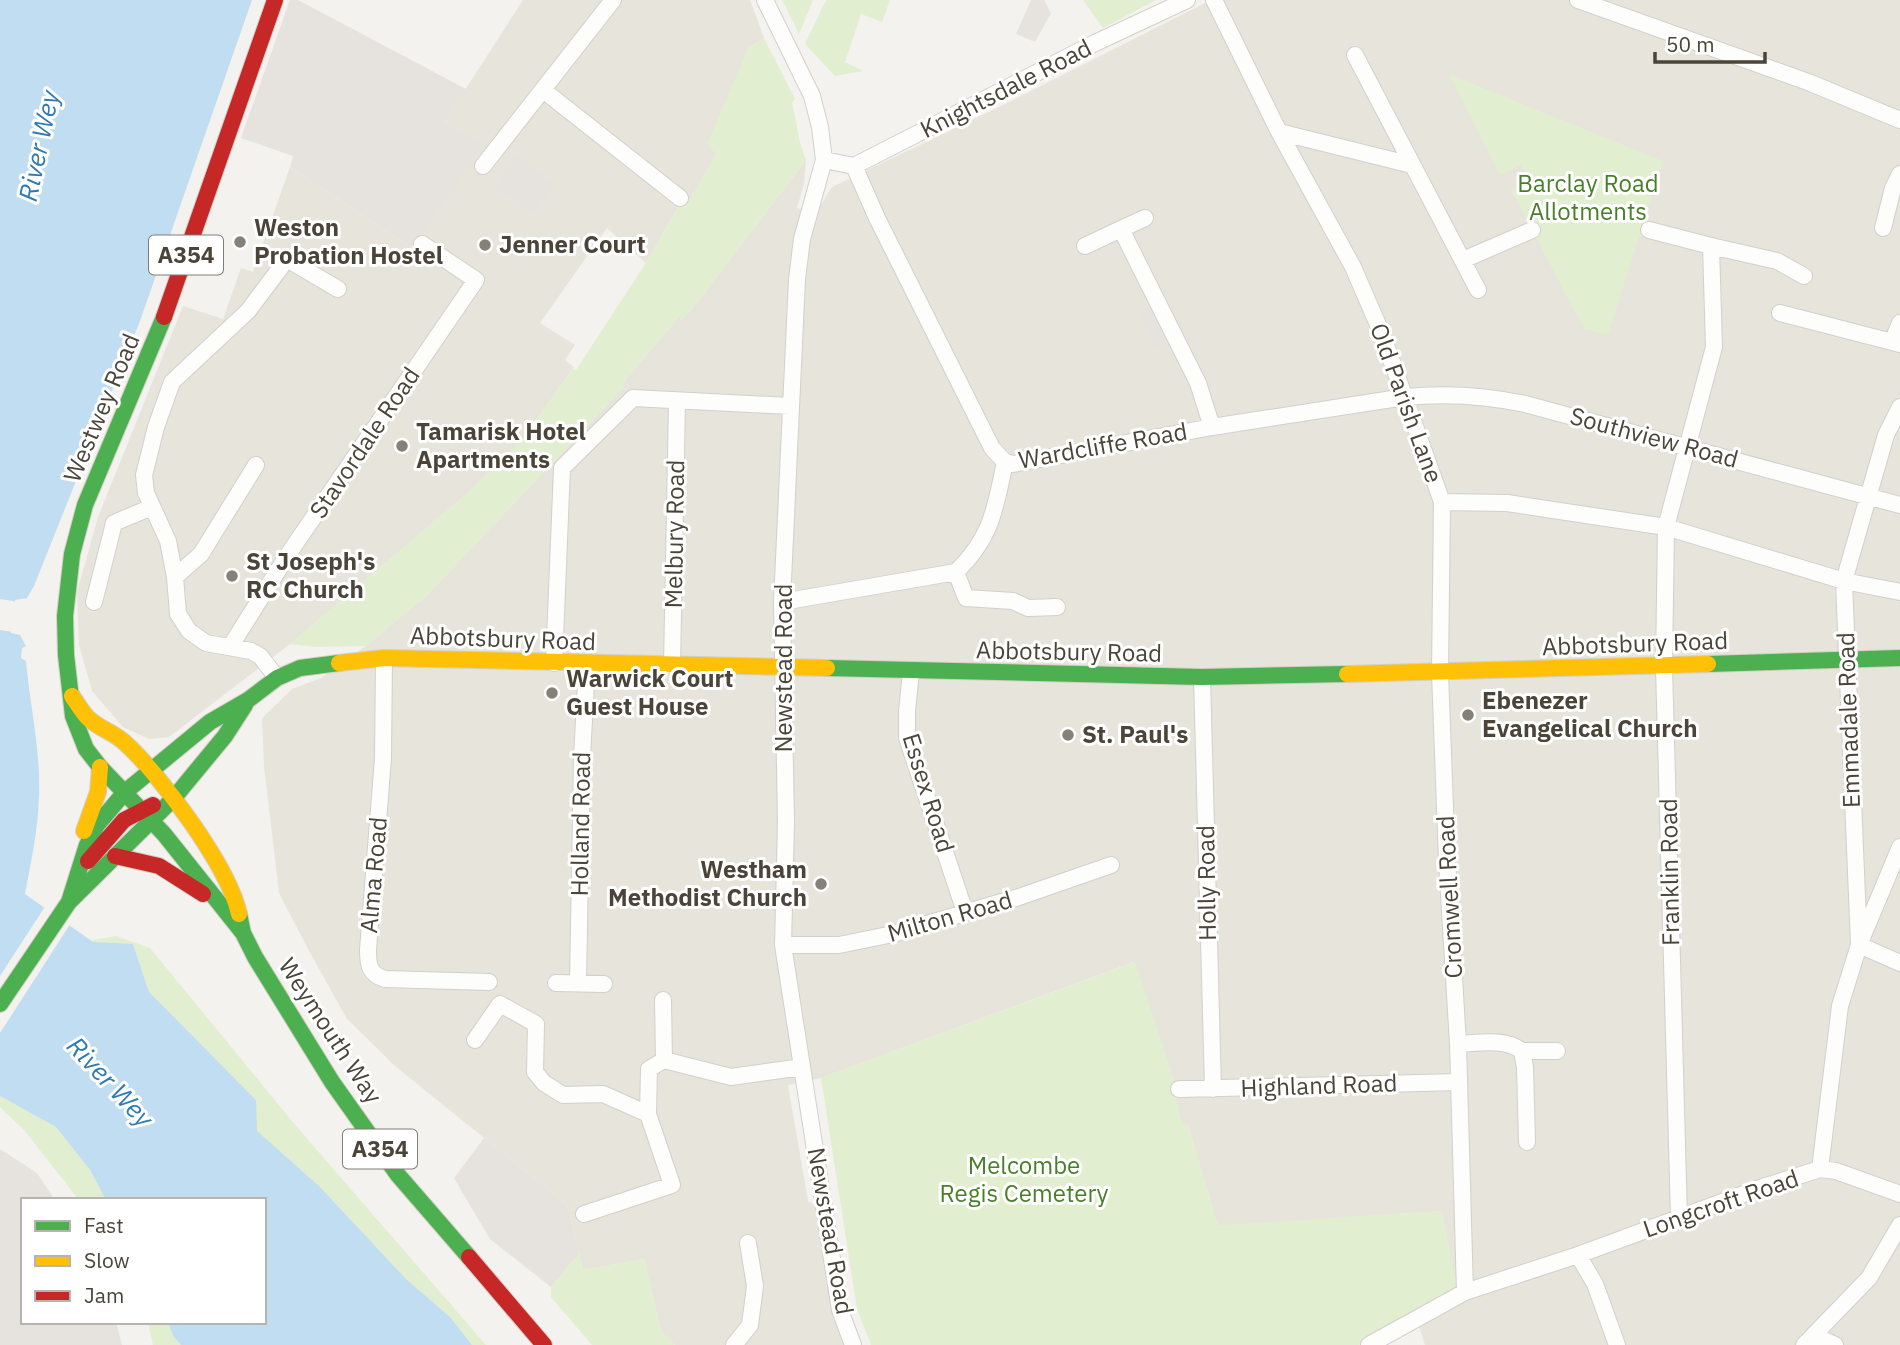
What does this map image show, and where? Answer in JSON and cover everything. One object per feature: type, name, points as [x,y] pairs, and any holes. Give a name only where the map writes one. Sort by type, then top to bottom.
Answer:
[{"type":"main road","name":"Westwey Road","points":[[165,810],[130,779],[100,767],[86,749],[78,732],[67,666],[65,616],[68,577],[85,505],[165,314],[275,0]]},
{"type":"main road","name":"Abbotsbury Road","points":[[75,888],[87,845],[97,825],[130,779],[151,770],[210,722],[248,700],[277,678],[300,668],[324,663],[384,658],[1202,677],[1664,667],[1900,657]]},
{"type":"main road","name":"Weymouth Way","points":[[72,696],[88,718],[99,741],[130,779]]},
{"type":"main road","name":"Abbotsbury Road","points":[[165,810],[226,736],[248,700]]},
{"type":"main road","name":"Weymouth Way","points":[[88,718],[122,740],[162,784],[165,810],[223,908],[243,933],[332,1082],[398,1175],[544,1345]]},
{"type":"main road","points":[[75,888],[165,810],[226,736]]},
{"type":"main road","points":[[130,779],[162,784],[226,736]]},
{"type":"main road","points":[[75,888],[83,832],[99,792],[100,767]]},
{"type":"main road","name":"Weymouth Way","points":[[165,810],[228,881],[243,933]]},
{"type":"main road","points":[[0,1004],[75,888],[126,818],[165,810]]},
{"type":"main road","points":[[115,856],[159,866],[223,908]]},
{"type":"street","points":[[483,166],[613,0]]},
{"type":"street","name":"Newstead Road","points":[[765,0],[812,96],[820,127],[824,160],[802,239],[797,279],[790,406],[782,603],[786,822],[783,945],[840,1310],[853,1345]]},
{"type":"street","name":"Knightsdale Road","points":[[854,166],[1095,43],[1187,0]]},
{"type":"street","name":"Old Parish Lane","points":[[1213,0],[1279,132],[1353,267],[1382,334],[1442,502],[1507,503],[1666,527],[1844,581],[1900,592]]},
{"type":"street","points":[[1578,0],[1808,82],[1900,120]]},
{"type":"street","points":[[1355,55],[1478,290]]},
{"type":"street","points":[[543,90],[680,198]]},
{"type":"street","points":[[1279,132],[1412,165]]},
{"type":"street","points":[[824,160],[854,166]]},
{"type":"street","name":"Wardcliffe Road","points":[[854,166],[992,448],[1005,462],[1013,464],[1212,427],[1405,397]]},
{"type":"street","points":[[1883,229],[1893,188],[1900,174]]},
{"type":"street","points":[[1086,246],[1145,218]]},
{"type":"street","points":[[1121,229],[1198,383],[1212,427]]},
{"type":"street","points":[[1462,260],[1532,230]]},
{"type":"street","points":[[1649,230],[1777,261],[1804,276]]},
{"type":"street","name":"Stavordale Road","points":[[230,647],[281,566],[477,281],[422,244]]},
{"type":"street","name":"Franklin Road","points":[[1679,1218],[1664,667],[1666,527],[1714,347],[1711,246]]},
{"type":"street","points":[[277,678],[260,656],[251,651],[206,643],[189,631],[178,614],[168,541],[146,493],[144,475],[156,427],[172,382],[248,311],[287,259],[338,289]]},
{"type":"street","points":[[1780,313],[1897,342],[1900,323]]},
{"type":"street","name":"Southview Road","points":[[1405,397],[1435,394],[1491,397],[1687,446],[1900,505]]},
{"type":"street","points":[[554,663],[562,468],[633,398],[790,406]]},
{"type":"street","name":"Melbury Road","points":[[672,666],[677,401]]},
{"type":"street","name":"Emmadale Road","points":[[1859,945],[1844,581],[1886,435],[1900,407]]},
{"type":"street","points":[[782,603],[956,572],[975,554],[988,530],[1005,462]]},
{"type":"street","points":[[175,577],[201,554],[256,465]]},
{"type":"street","name":"Cromwell Road","points":[[1442,502],[1440,673],[1447,861],[1458,1044],[1465,1293]]},
{"type":"street","points":[[94,602],[114,523],[152,507]]},
{"type":"street","points":[[956,572],[966,598],[1013,601],[1028,608],[1057,607]]},
{"type":"street","name":"Alma Road","points":[[384,658],[383,758],[368,950],[369,967],[375,976],[385,979],[489,982]]},
{"type":"street","name":"Holland Road","points":[[578,984],[582,757],[587,664]]},
{"type":"street","name":"Essex Road","points":[[911,672],[907,738],[965,912]]},
{"type":"street","name":"Holly Road","points":[[1202,677],[1213,1089]]},
{"type":"street","name":"Longcroft Road","points":[[1368,1345],[1465,1293],[1820,1169],[1840,1006],[1859,945],[1900,847]]},
{"type":"street","name":"Milton Road","points":[[783,945],[839,944],[893,934],[1019,897],[1111,865]]},
{"type":"street","points":[[1859,945],[1900,963]]},
{"type":"street","points":[[556,983],[604,984]]},
{"type":"street","points":[[663,1000],[664,1060]]},
{"type":"street","points":[[475,1040],[500,1004],[536,1024],[535,1072],[544,1083],[563,1095],[603,1094],[648,1114]]},
{"type":"street","points":[[1458,1044],[1504,1043],[1514,1045],[1522,1051],[1557,1051]]},
{"type":"street","points":[[1522,1051],[1525,1067],[1527,1142]]},
{"type":"street","points":[[584,1214],[672,1185],[648,1114],[649,1069],[664,1060],[731,1077],[802,1067]]},
{"type":"street","name":"Highland Road","points":[[1179,1089],[1459,1082]]},
{"type":"street","points":[[1820,1169],[1836,1171],[1900,1195]]},
{"type":"street","points":[[1810,1340],[1869,1278],[1900,1226]]},
{"type":"street","points":[[734,1345],[750,1325],[755,1286],[748,1243]]},
{"type":"street","points":[[1578,1255],[1595,1284],[1617,1345]]},
{"type":"street","points":[[1810,1340],[1835,1345]]},
{"type":"shaded area","points":[[290,0],[298,0],[466,89],[445,121],[482,145],[414,249],[290,167],[293,156],[241,138]]},
{"type":"shaded area","points":[[523,0],[750,0],[764,38],[748,48],[716,154],[690,200],[685,196],[646,263],[607,228],[540,323],[575,345],[565,360],[574,367],[523,439],[470,491],[290,644],[169,737],[149,739],[123,727],[92,691],[79,645],[77,592],[98,517],[183,306],[223,319],[241,268],[253,272],[290,167],[414,249],[481,145],[445,121]]},
{"type":"shaded area","points":[[1031,0],[1044,0],[1051,13],[1035,42],[1016,34]]},
{"type":"shaded area","points":[[1211,0],[1900,0],[1900,1345],[1425,1345],[1419,1326],[1454,1307],[1442,1211],[1218,1226],[1188,1125],[1181,1123],[1175,1099],[1179,1097],[1134,962],[821,1078],[788,1085],[808,1201],[816,1206],[845,1345],[675,1345],[661,1331],[644,1259],[583,1270],[567,1205],[395,1066],[347,1019],[279,893],[264,766],[262,718],[292,689],[321,678],[366,646],[427,595],[624,387],[621,385],[680,315],[681,320],[691,310],[806,160],[804,184],[797,208],[816,213],[832,187],[993,110]]},
{"type":"shaded area","points":[[517,155],[555,185],[535,214],[495,187]]},
{"type":"shaded area","points":[[1158,302],[1176,339],[1157,349],[1138,312]]},
{"type":"shaded area","points":[[484,1138],[567,1205],[579,1254],[551,1287],[490,1239],[454,1178]]},
{"type":"shaded area","points":[[0,1149],[37,1173],[54,1198],[21,1198],[21,1324],[117,1324],[122,1345],[0,1345]]},
{"type":"green space","points":[[782,0],[813,0],[799,34]]},
{"type":"green space","points":[[826,0],[890,0],[882,22],[861,14],[845,62],[863,71],[835,76],[805,44]]},
{"type":"green space","points":[[1083,0],[1156,0],[1103,28]]},
{"type":"green space","points":[[764,38],[795,99],[792,103],[806,160],[691,310],[682,320],[679,316],[621,385],[625,386],[427,595],[366,646],[316,647],[290,644],[470,491],[523,439],[573,369],[576,370],[646,263],[686,195],[690,200],[716,154],[707,144],[748,48]]},
{"type":"green space","name":"Barclay Road Allotments","points":[[1449,74],[1663,161],[1608,335],[1584,329],[1511,190],[1529,181],[1521,165],[1500,175]]},
{"type":"green space","points":[[116,936],[150,948],[297,1127],[486,1345],[472,1345],[450,1317],[406,1279],[319,1186],[256,1131],[256,1100],[149,992],[133,944],[0,1071],[93,940]]},
{"type":"green space","name":"Melcombe Regis Cemetery","points":[[1135,962],[1179,1097],[1176,1099],[1181,1123],[1188,1125],[1218,1225],[1442,1211],[1458,1292],[1359,1345],[871,1345],[857,1309],[821,1078]]},
{"type":"green space","points":[[0,1096],[56,1127],[90,1170],[105,1198],[77,1198],[24,1130],[0,1107]]},
{"type":"green space","points":[[579,1254],[583,1270],[644,1259],[661,1331],[675,1345],[592,1345],[551,1297],[551,1287]]},
{"type":"green space","points":[[148,1324],[169,1324],[173,1336],[181,1345],[153,1345]]},
{"type":"water","name":"River Wey","points":[[0,0],[252,0],[140,321],[34,586],[27,598],[15,600],[11,633],[20,635],[26,646],[22,648],[21,658],[26,661],[39,780],[37,822],[25,894],[93,942],[133,944],[149,992],[256,1100],[257,1131],[319,1186],[406,1279],[450,1317],[472,1345],[181,1345],[173,1336],[169,1324],[266,1324],[266,1198],[105,1198],[90,1170],[56,1127],[0,1096]]},
{"type":"pier","points":[[0,599],[19,602],[15,630],[19,633],[0,630]]},
{"type":"pier","points":[[46,905],[71,923],[0,1033],[0,976]]},
{"type":"traffic: fast","points":[[164,317],[85,505],[72,554],[65,616],[66,655],[73,716],[86,749],[100,767],[164,834],[243,933]]},
{"type":"traffic: fast","points":[[1708,664],[1900,658]]},
{"type":"traffic: fast","points":[[69,902],[87,845],[97,825],[125,792],[210,722],[248,700],[277,678],[300,668],[339,663]]},
{"type":"traffic: fast","points":[[827,668],[1202,677],[1347,674]]},
{"type":"traffic: fast","points":[[0,1004],[69,902],[173,799],[225,736],[245,705]]},
{"type":"traffic: fast","points":[[239,914],[243,933],[255,957],[332,1082],[398,1175],[469,1257]]},
{"type":"traffic: slow","points":[[339,663],[384,658],[827,668]]},
{"type":"traffic: slow","points":[[1347,674],[1708,664]]},
{"type":"traffic: slow","points":[[72,696],[88,718],[120,739],[174,798],[208,847],[233,894],[239,914]]},
{"type":"traffic: slow","points":[[84,831],[98,792],[100,767]]},
{"type":"traffic: jam","points":[[164,317],[275,0]]},
{"type":"traffic: jam","points":[[88,861],[124,820],[153,805]]},
{"type":"traffic: jam","points":[[115,856],[159,866],[203,894]]},
{"type":"traffic: jam","points":[[469,1257],[544,1345]]},
{"type":"place","name":"Weston Probation Hostel","points":[[240,242]]},
{"type":"place","name":"Jenner Court","points":[[485,245]]},
{"type":"place","name":"Tamarisk Hotel Apartments","points":[[402,446]]},
{"type":"place","name":"St Joseph's RC Church","points":[[232,576]]},
{"type":"place","name":"Warwick Court Guest House","points":[[552,693]]},
{"type":"place","name":"Ebenezer Evangelical Church","points":[[1468,715]]},
{"type":"place","name":"St. Paul's","points":[[1068,735]]},
{"type":"place","name":"Westham Methodist Church","points":[[821,884]]}]
